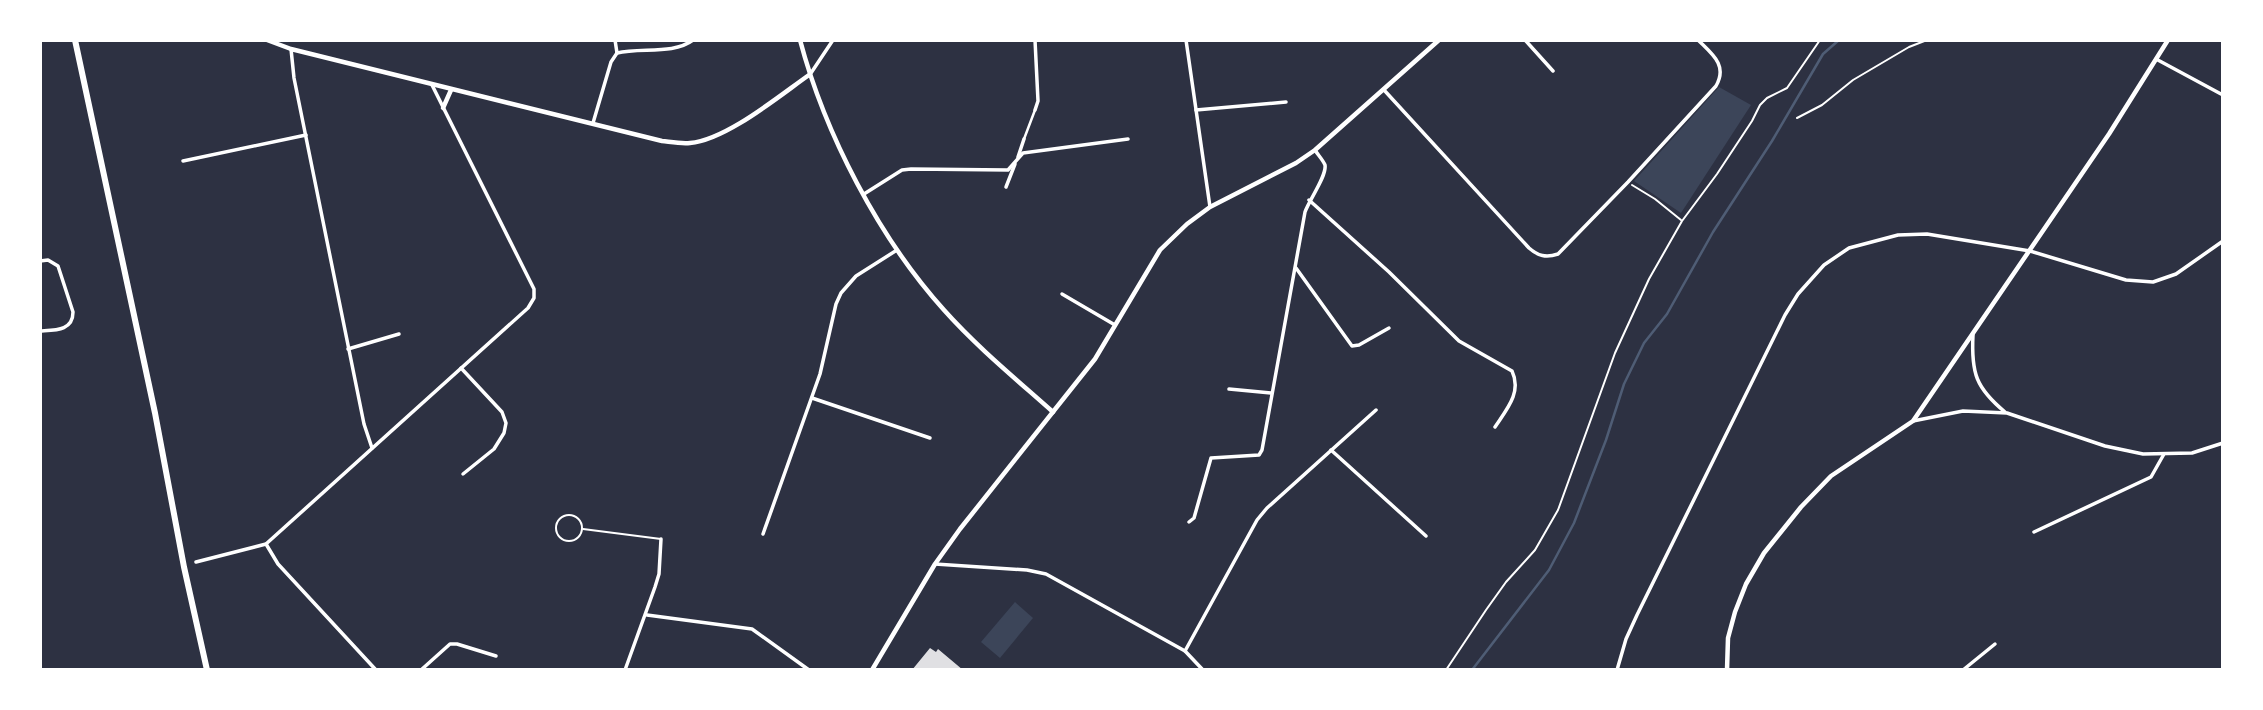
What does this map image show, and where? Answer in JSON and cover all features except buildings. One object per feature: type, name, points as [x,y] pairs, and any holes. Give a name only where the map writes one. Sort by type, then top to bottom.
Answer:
[{"type":"main road","points":[[75,40],[207,670]]},
{"type":"street","points":[[268,40],[291,49],[593,125],[662,141],[692,143],[724,132],[809,75],[833,40]]},
{"type":"street","points":[[593,125],[611,62],[617,53],[615,40]]},
{"type":"street","points":[[617,53],[675,48],[685,46],[693,40]]},
{"type":"street","points":[[800,40],[809,75],[863,194],[897,250],[945,311],[977,344],[1053,412]]},
{"type":"street","points":[[1006,187],[1038,102],[1035,40]]},
{"type":"street","points":[[1186,40],[1210,208]]},
{"type":"street","points":[[872,670],[935,564],[986,494],[1084,374],[1160,250],[1187,224],[1210,208],[1296,163],[1315,150],[1439,40]]},
{"type":"street","points":[[1525,40],[1553,71]]},
{"type":"street","points":[[1384,90],[1536,254],[1558,254],[1628,182],[1720,79],[1721,68],[1718,60],[1698,40]]},
{"type":"street","points":[[1727,670],[1728,638],[1735,612],[1752,573],[1778,534],[1831,476],[1913,421],[2030,251],[2168,40]]},
{"type":"street","points":[[291,49],[294,78],[348,349],[364,424],[372,448]]},
{"type":"street","points":[[2156,59],[2221,94]]},
{"type":"street","points":[[196,562],[266,544],[528,308],[534,298],[534,289],[432,85]]},
{"type":"street","points":[[443,108],[451,90]]},
{"type":"street","points":[[1196,110],[1286,102]]},
{"type":"street","points":[[183,161],[306,135]]},
{"type":"street","points":[[863,194],[902,170],[1008,170],[1023,153],[1128,139]]},
{"type":"street","points":[[1189,522],[1194,518],[1211,458],[1259,455],[1309,200],[1324,174],[1324,163],[1315,150]]},
{"type":"street","points":[[40,164],[40,183]]},
{"type":"street","points":[[1309,200],[1389,272],[1459,341],[1512,370],[1516,379],[1512,400],[1495,427]]},
{"type":"street","points":[[1617,670],[1626,639],[1637,615],[1785,315],[1798,294],[1824,265],[1849,248],[1898,235],[1927,233],[2030,251],[2126,280],[2153,282],[2176,274],[2223,241]]},
{"type":"street","points":[[763,534],[820,374],[841,293],[856,276],[897,250]]},
{"type":"street","points":[[40,261],[48,260],[58,266],[73,312],[73,318],[66,327],[40,331]]},
{"type":"street","points":[[1295,267],[1352,346],[1359,345],[1389,328]]},
{"type":"street","points":[[1062,294],[1115,326]]},
{"type":"street","points":[[348,349],[399,334]]},
{"type":"street","points":[[1973,335],[1974,371],[1979,385],[1987,397],[2007,414]]},
{"type":"street","points":[[461,368],[502,412],[506,423],[504,433],[494,449],[463,474]]},
{"type":"street","points":[[1229,388],[1271,393]]},
{"type":"street","points":[[811,398],[930,438]]},
{"type":"street","points":[[1185,650],[1257,520],[1376,410]]},
{"type":"street","points":[[1913,421],[1962,411],[2007,414],[2105,446],[2143,454],[2192,453],[2223,443]]},
{"type":"street","points":[[1331,450],[1426,536]]},
{"type":"street","points":[[2034,532],[2151,477],[2164,454]]},
{"type":"street","points":[[625,670],[647,615],[659,574],[661,539]]},
{"type":"street","points":[[266,544],[278,564],[376,670]]},
{"type":"street","points":[[935,564],[1027,570],[1046,574],[1185,650],[1203,670]]},
{"type":"street","points":[[647,615],[752,629],[809,670]]},
{"type":"street","points":[[421,670],[450,644],[496,656]]},
{"type":"street","points":[[1963,670],[1995,644]]},
{"type":"lane","points":[[573,515],[578,518],[582,529],[576,539],[570,541],[559,537],[556,527],[561,517],[573,515]]},
{"type":"lane","points":[[582,529],[661,539]]},
{"type":"path","points":[[1446,670],[1499,591],[1535,550],[1558,510],[1615,353],[1649,279],[1682,221],[1717,174],[1760,105],[1787,88],[1820,40]]},
{"type":"path","points":[[1797,118],[1822,105],[1853,80],[1909,47],[1927,40]]},
{"type":"path","points":[[1628,182],[1656,199],[1682,221]]},
{"type":"shaded area","points":[[1719,87],[1751,105],[1681,213],[1634,181]]},
{"type":"shaded area","points":[[1015,602],[1033,618],[1000,658],[981,642]]},
{"type":"waterway","points":[[1472,670],[1549,570],[1574,523],[1624,384],[1644,343],[1667,314],[1713,232],[1772,141],[1823,54],[1839,40]]}]
